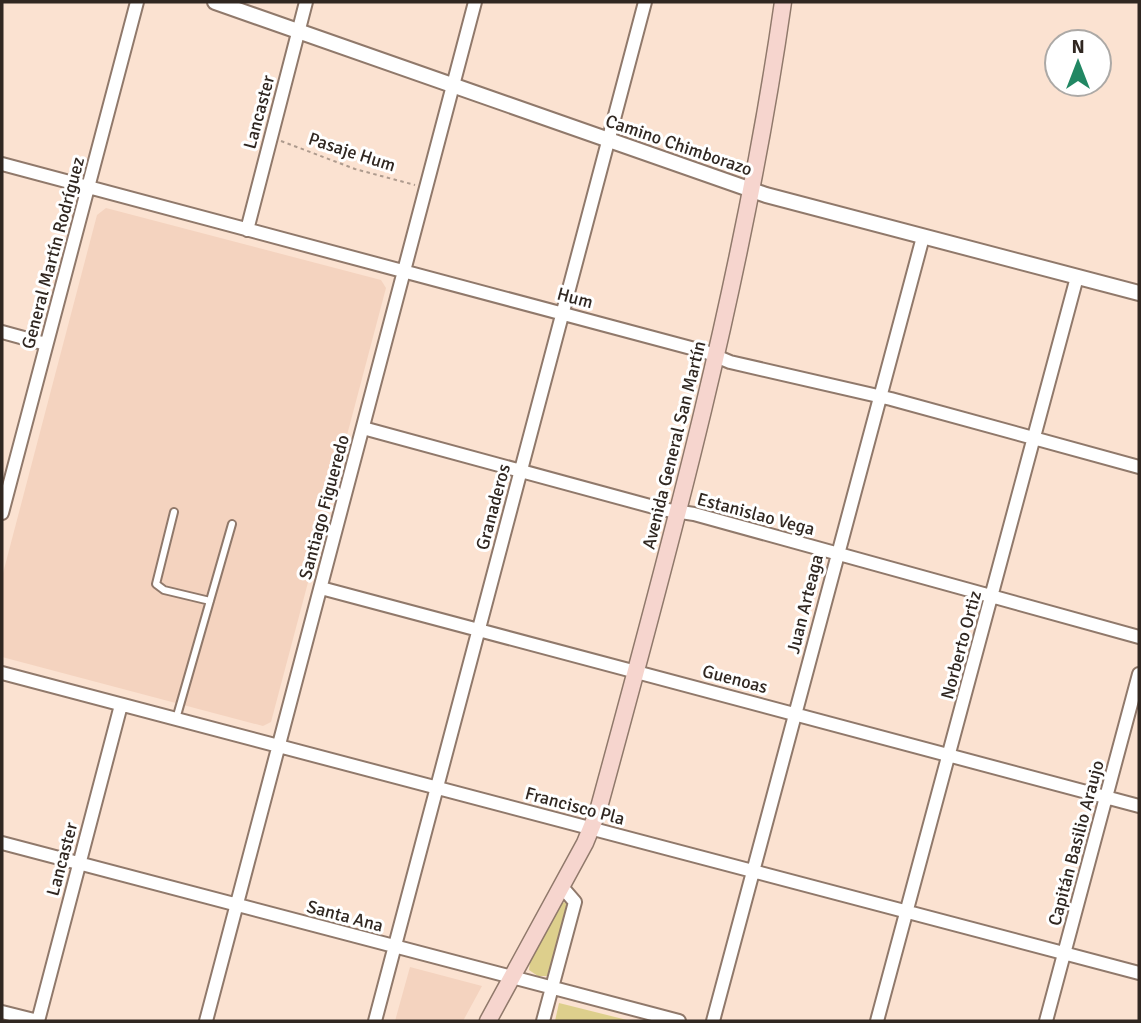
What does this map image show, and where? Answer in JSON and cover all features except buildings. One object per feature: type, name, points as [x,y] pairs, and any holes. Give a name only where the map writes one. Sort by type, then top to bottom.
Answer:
[{"type":"main road","name":"Avenida General San Martín","points":[[488,1021],[592,828],[636,671],[717,356],[751,190],[783,2]]},
{"type":"street","name":"General Martín Rodríguez","points":[[2,507],[137,2]]},
{"type":"street","name":"Camino Chimborazo","points":[[215,2],[751,190],[1139,293]]},
{"type":"street","name":"Lancaster","points":[[247,230],[306,2]]},
{"type":"street","name":"Santiago Figueredo","points":[[206,1021],[475,2]]},
{"type":"street","name":"Granaderos","points":[[375,1021],[645,2]]},
{"type":"street","name":"Hum","points":[[2,164],[1139,467]]},
{"type":"street","name":"Juan Arteaga","points":[[713,1021],[836,553],[923,237]]},
{"type":"street","name":"Norberto Ortiz","points":[[877,1021],[1077,277]]},
{"type":"street","points":[[2,332],[46,344]]},
{"type":"street","name":"Estanislao Vega","points":[[363,428],[836,553],[1139,637]]},
{"type":"street","name":"Guenoas","points":[[321,588],[1139,806]]},
{"type":"street","name":"Francisco Pla","points":[[2,673],[1139,973]]},
{"type":"street","name":"Capitán Basilio Araujo","points":[[1046,1021],[1139,674]]},
{"type":"street","name":"Lancaster","points":[[38,1021],[121,705]]},
{"type":"street","name":"Santa Ana","points":[[2,842],[679,1021]]},
{"type":"street","points":[[544,1021],[575,902],[562,887]]},
{"type":"street","points":[[2,1012],[38,1021]]},
{"type":"lane","points":[[174,512],[156,584],[164,590],[210,601]]},
{"type":"lane","points":[[176,719],[232,524]]},
{"type":"path","name":"Pasaje Hum","points":[[270,137],[355,169],[426,188]]},
{"type":"shaded area","points":[[106,208],[381,280],[386,288],[271,722],[263,726],[2,657],[2,577],[97,215]]},
{"type":"shaded area","points":[[567,902],[551,968],[547,976],[538,976],[529,970],[530,962],[561,903]]},
{"type":"shaded area","points":[[410,967],[482,986],[463,1021],[395,1021]]},
{"type":"shaded area","points":[[559,1003],[631,1021],[555,1021]]}]
